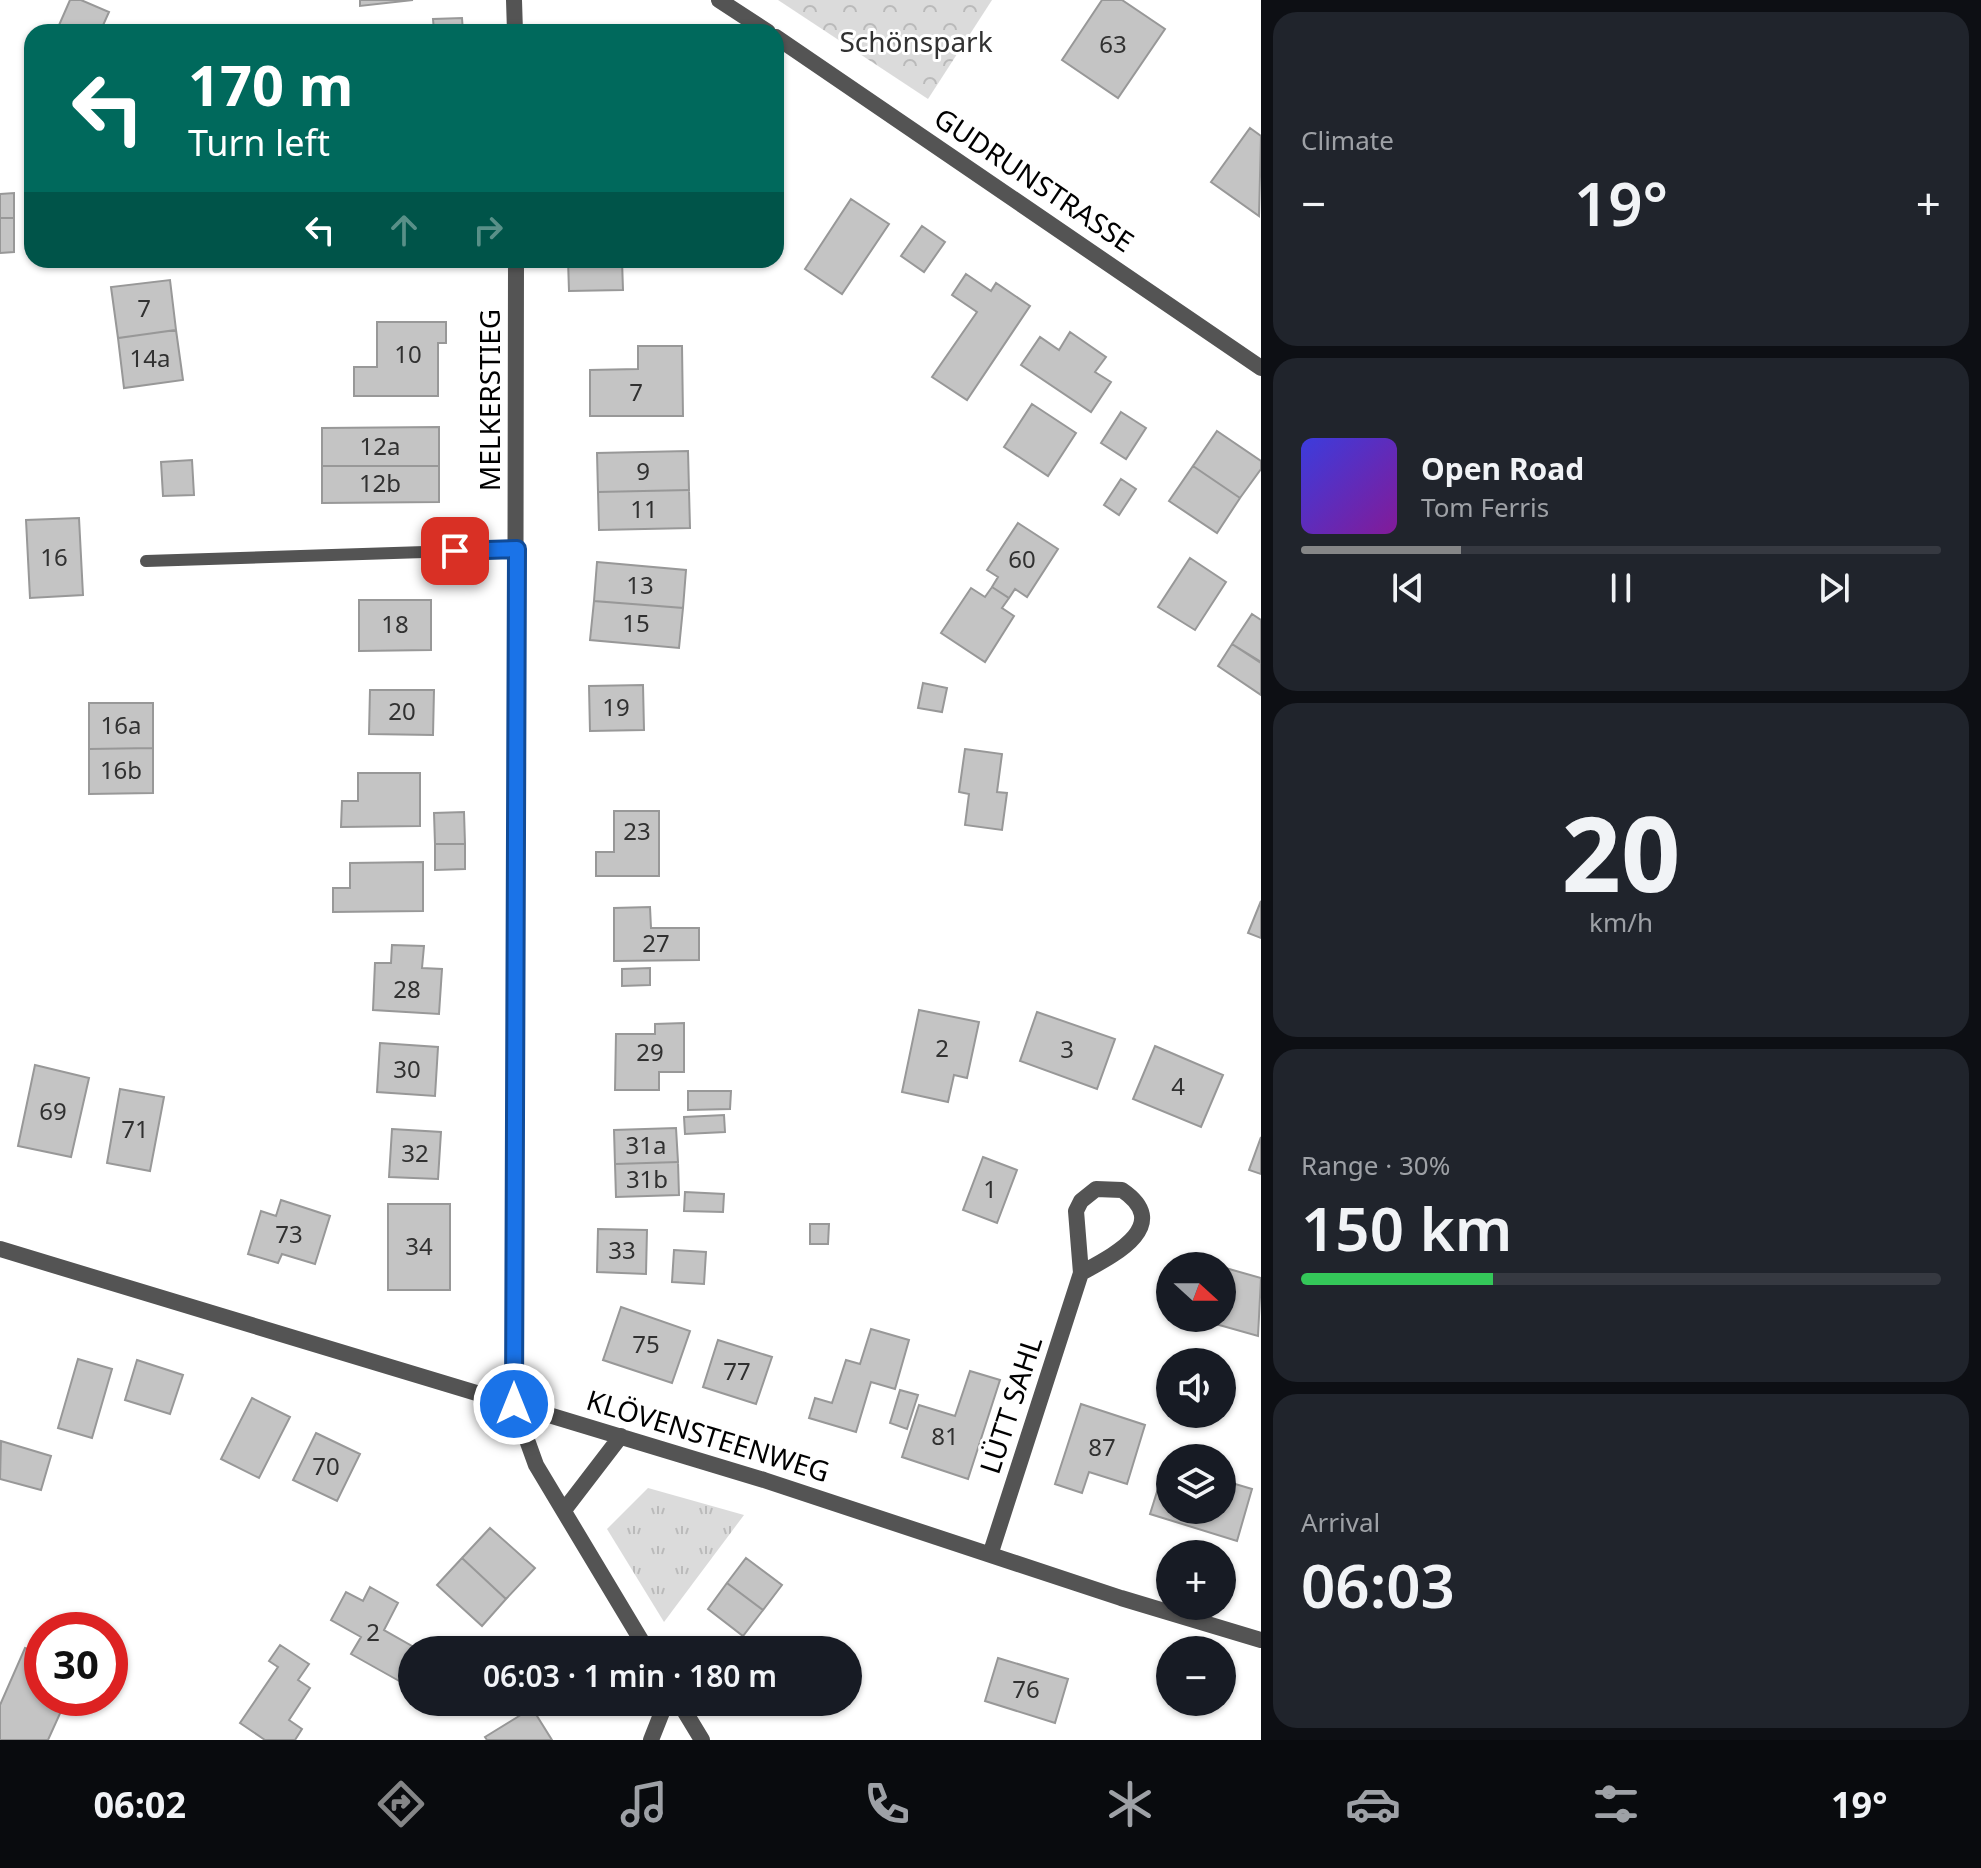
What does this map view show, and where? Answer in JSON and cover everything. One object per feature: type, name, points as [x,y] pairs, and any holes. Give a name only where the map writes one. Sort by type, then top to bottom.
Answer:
[{"type":"street","points":[[514,0],[515,24]]},
{"type":"street","points":[[719,0],[756,24]]},
{"type":"street","name":"GUDRUNSTRASSE","points":[[784,42],[1261,368]]},
{"type":"street","name":"MELKERSTIEG","points":[[514,1404],[516,268]]},
{"type":"street","name":"LÜTT SAHL","points":[[991,1552],[1081,1273],[1076,1222],[1081,1201],[1096,1189],[1122,1190],[1139,1209],[1140,1228],[1128,1246],[1081,1273]]},
{"type":"street","name":"KLÖVENSTEENWEG","points":[[0,1249],[621,1436],[991,1552],[1121,1598],[1261,1640]]},
{"type":"street","points":[[514,1404],[536,1465],[639,1636]]},
{"type":"street","points":[[565,1509],[621,1436]]},
{"type":"street","points":[[651,1740],[660,1716]]},
{"type":"street","points":[[687,1716],[702,1740]]},
{"type":"lane","points":[[146,561],[517,549]]},
{"type":"green space","name":"Schönspark","points":[[778,0],[992,0],[928,99]]},
{"type":"green space","points":[[648,1488],[744,1515],[664,1622],[607,1529]]},
{"type":"building","points":[[70,0],[81,0],[109,12],[104,24],[60,24]]},
{"type":"building","points":[[360,0],[413,0],[360,6]]},
{"type":"building","points":[[1102,0],[1122,0],[1165,29],[1118,98],[1062,60]]},
{"type":"building","points":[[462,18],[462,24],[433,24],[433,19]]},
{"type":"building","points":[[1250,128],[1261,136],[1259,216],[1211,182]]},
{"type":"building","points":[[14,193],[14,218],[0,218],[0,194]]},
{"type":"building","points":[[851,199],[889,224],[842,294],[805,269]]},
{"type":"building","points":[[0,218],[14,218],[14,252],[0,253]]},
{"type":"building","points":[[922,226],[945,242],[924,272],[901,256]]},
{"type":"building","points":[[568,268],[622,268],[623,290],[569,291]]},
{"type":"building","points":[[966,274],[991,291],[996,283],[1030,306],[967,400],[932,377],[977,312],[952,295]]},
{"type":"building","points":[[170,280],[176,330],[118,338],[111,287]]},
{"type":"building","points":[[377,322],[446,322],[446,343],[438,343],[438,396],[354,396],[354,367],[377,367]]},
{"type":"building","points":[[176,330],[183,380],[124,388],[118,338]]},
{"type":"building","points":[[1070,332],[1106,357],[1095,372],[1111,382],[1091,412],[1021,365],[1040,337],[1059,350]]},
{"type":"building","points":[[638,346],[682,346],[683,416],[590,416],[590,370],[638,369]]},
{"type":"building","points":[[1032,404],[1076,433],[1048,476],[1004,447]]},
{"type":"building","points":[[1121,412],[1146,428],[1126,459],[1101,443]]},
{"type":"building","points":[[439,427],[439,466],[322,466],[322,428]]},
{"type":"building","points":[[1217,431],[1261,461],[1261,469],[1240,498],[1193,466]]},
{"type":"building","points":[[688,451],[689,490],[598,492],[597,453]]},
{"type":"building","points":[[192,460],[194,495],[163,496],[161,462]]},
{"type":"building","points":[[322,466],[439,466],[439,502],[322,503]]},
{"type":"building","points":[[1193,466],[1240,498],[1217,533],[1169,501]]},
{"type":"building","points":[[1121,479],[1136,489],[1119,515],[1104,505]]},
{"type":"building","points":[[689,490],[690,528],[599,530],[598,492]]},
{"type":"building","points":[[79,518],[83,595],[30,598],[26,520]]},
{"type":"building","points":[[1018,523],[1058,549],[1027,597],[1015,589],[1009,598],[992,587],[998,577],[987,570]]},
{"type":"building","points":[[1190,558],[1226,582],[1195,630],[1158,607]]},
{"type":"building","points":[[597,562],[686,570],[683,608],[594,601]]},
{"type":"building","points":[[992,587],[1009,598],[1002,608],[1014,616],[985,662],[941,633],[971,588],[985,597]]},
{"type":"building","points":[[359,600],[431,600],[431,650],[359,651]]},
{"type":"building","points":[[594,601],[683,608],[679,648],[590,640]]},
{"type":"building","points":[[1252,614],[1261,620],[1261,663],[1232,644]]},
{"type":"building","points":[[1232,644],[1261,662],[1261,695],[1218,666]]},
{"type":"building","points":[[923,683],[947,688],[942,712],[918,708]]},
{"type":"building","points":[[643,685],[644,730],[590,731],[589,686]]},
{"type":"building","points":[[370,690],[434,690],[433,735],[369,734]]},
{"type":"building","points":[[89,703],[153,703],[153,748],[89,749]]},
{"type":"building","points":[[153,748],[153,793],[89,794],[89,749]]},
{"type":"building","points":[[965,749],[1002,754],[997,792],[1007,793],[1002,830],[965,825],[969,794],[959,792]]},
{"type":"building","points":[[358,773],[420,773],[420,826],[341,827],[342,801],[358,801]]},
{"type":"building","points":[[614,811],[659,811],[659,876],[596,876],[596,852],[614,852]]},
{"type":"building","points":[[464,812],[465,844],[435,844],[434,813]]},
{"type":"building","points":[[435,844],[465,844],[465,869],[435,870]]},
{"type":"building","points":[[423,862],[423,911],[333,912],[333,888],[350,888],[350,863]]},
{"type":"building","points":[[1261,901],[1261,938],[1248,933]]},
{"type":"building","points":[[650,907],[651,928],[699,928],[699,960],[614,961],[614,908]]},
{"type":"building","points":[[392,945],[424,946],[422,968],[442,969],[439,1014],[373,1010],[375,963],[391,963]]},
{"type":"building","points":[[650,968],[650,985],[622,986],[622,969]]},
{"type":"building","points":[[919,1010],[979,1022],[967,1078],[954,1075],[948,1102],[902,1092]]},
{"type":"building","points":[[1037,1012],[1115,1039],[1097,1089],[1020,1061]]},
{"type":"building","points":[[684,1023],[684,1072],[659,1072],[659,1090],[615,1090],[616,1034],[655,1034],[655,1024]]},
{"type":"building","points":[[380,1043],[438,1047],[435,1096],[377,1092]]},
{"type":"building","points":[[1155,1046],[1223,1075],[1201,1127],[1133,1099]]},
{"type":"building","points":[[35,1065],[89,1078],[71,1157],[18,1146]]},
{"type":"building","points":[[120,1089],[164,1097],[150,1171],[107,1163]]},
{"type":"building","points":[[688,1091],[731,1091],[730,1109],[688,1110]]},
{"type":"building","points":[[724,1115],[725,1132],[685,1134],[684,1117]]},
{"type":"building","points":[[676,1128],[678,1162],[615,1164],[614,1130]]},
{"type":"building","points":[[392,1129],[441,1132],[438,1179],[389,1177]]},
{"type":"building","points":[[1261,1137],[1261,1174],[1249,1170]]},
{"type":"building","points":[[983,1157],[1017,1170],[997,1223],[963,1210]]},
{"type":"building","points":[[678,1162],[679,1195],[616,1197],[615,1164]]},
{"type":"building","points":[[685,1192],[724,1194],[723,1212],[684,1211]]},
{"type":"building","points":[[281,1200],[330,1216],[315,1264],[282,1254],[278,1263],[248,1254],[261,1211],[276,1216]]},
{"type":"building","points":[[388,1204],[450,1204],[450,1290],[388,1290]]},
{"type":"building","points":[[810,1224],[829,1224],[828,1244],[810,1244]]},
{"type":"building","points":[[598,1229],[647,1230],[646,1274],[597,1272]]},
{"type":"building","points":[[674,1250],[706,1252],[704,1284],[672,1282]]},
{"type":"building","points":[[1236,1271],[1261,1278],[1258,1336],[1236,1330]]},
{"type":"building","points":[[621,1307],[690,1331],[672,1383],[603,1360]]},
{"type":"building","points":[[871,1329],[909,1340],[895,1389],[871,1382],[856,1432],[809,1418],[815,1398],[832,1403],[846,1360],[860,1364]]},
{"type":"building","points":[[718,1340],[772,1357],[756,1404],[703,1387]]},
{"type":"building","points":[[78,1359],[112,1369],[92,1438],[58,1428]]},
{"type":"building","points":[[137,1360],[183,1375],[170,1414],[125,1400]]},
{"type":"building","points":[[970,1371],[1000,1380],[968,1479],[902,1457],[919,1405],[955,1416]]},
{"type":"building","points":[[900,1390],[918,1395],[907,1429],[890,1423]]},
{"type":"building","points":[[252,1398],[290,1417],[259,1478],[221,1459]]},
{"type":"building","points":[[1081,1404],[1145,1425],[1127,1484],[1089,1472],[1082,1493],[1055,1484]]},
{"type":"building","points":[[316,1433],[360,1454],[337,1501],[293,1480]]},
{"type":"building","points":[[1,1441],[51,1456],[41,1490],[0,1479]]},
{"type":"building","points":[[1236,1484],[1252,1489],[1237,1541],[1182,1524],[1236,1524]]},
{"type":"building","points":[[1156,1495],[1156,1516],[1150,1514]]},
{"type":"building","points":[[490,1528],[535,1568],[506,1599],[462,1558]]},
{"type":"building","points":[[462,1558],[506,1599],[482,1626],[437,1585]]},
{"type":"building","points":[[746,1558],[782,1585],[763,1610],[727,1583]]},
{"type":"building","points":[[727,1583],[763,1610],[743,1636],[708,1609]]},
{"type":"building","points":[[370,1587],[398,1603],[384,1630],[398,1638],[398,1680],[351,1654],[361,1637],[331,1620],[346,1592],[363,1601]]},
{"type":"building","points":[[280,1645],[309,1664],[298,1680],[310,1688],[289,1720],[302,1729],[295,1740],[265,1740],[240,1723],[278,1667],[269,1661]]},
{"type":"building","points":[[24,1650],[24,1716],[59,1716],[48,1740],[0,1740],[0,1705]]},
{"type":"building","points":[[998,1658],[1068,1679],[1055,1723],[985,1701]]},
{"type":"building","points":[[519,1716],[537,1716],[552,1740],[487,1740],[485,1737]]},
{"type":"route","points":[[455,551],[517,549],[514,1404]]}]
